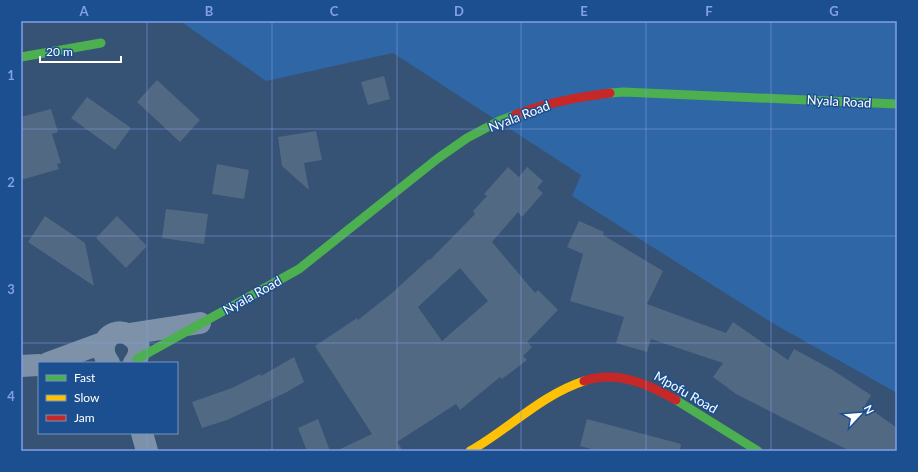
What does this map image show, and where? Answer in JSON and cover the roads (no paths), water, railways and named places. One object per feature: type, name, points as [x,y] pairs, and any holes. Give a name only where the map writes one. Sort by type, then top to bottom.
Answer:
[{"type":"street","points":[[21,57],[101,43]]},
{"type":"street","name":"Nyala Road","points":[[135,362],[200,323],[239,304],[299,269],[437,159],[467,138],[500,121],[534,108],[593,94],[623,92],[897,104]]},
{"type":"street","name":"Nyala Road","points":[[105,342],[117,332],[129,334],[200,323]]},
{"type":"street","points":[[129,334],[136,340],[139,346],[135,362]]},
{"type":"street","points":[[51,362],[105,342],[104,352],[109,362]]},
{"type":"street","points":[[21,366],[38,365]]},
{"type":"street","name":"Mpofu Road","points":[[470,451],[551,396],[580,381],[600,377],[640,381],[662,391],[758,451]]}]
